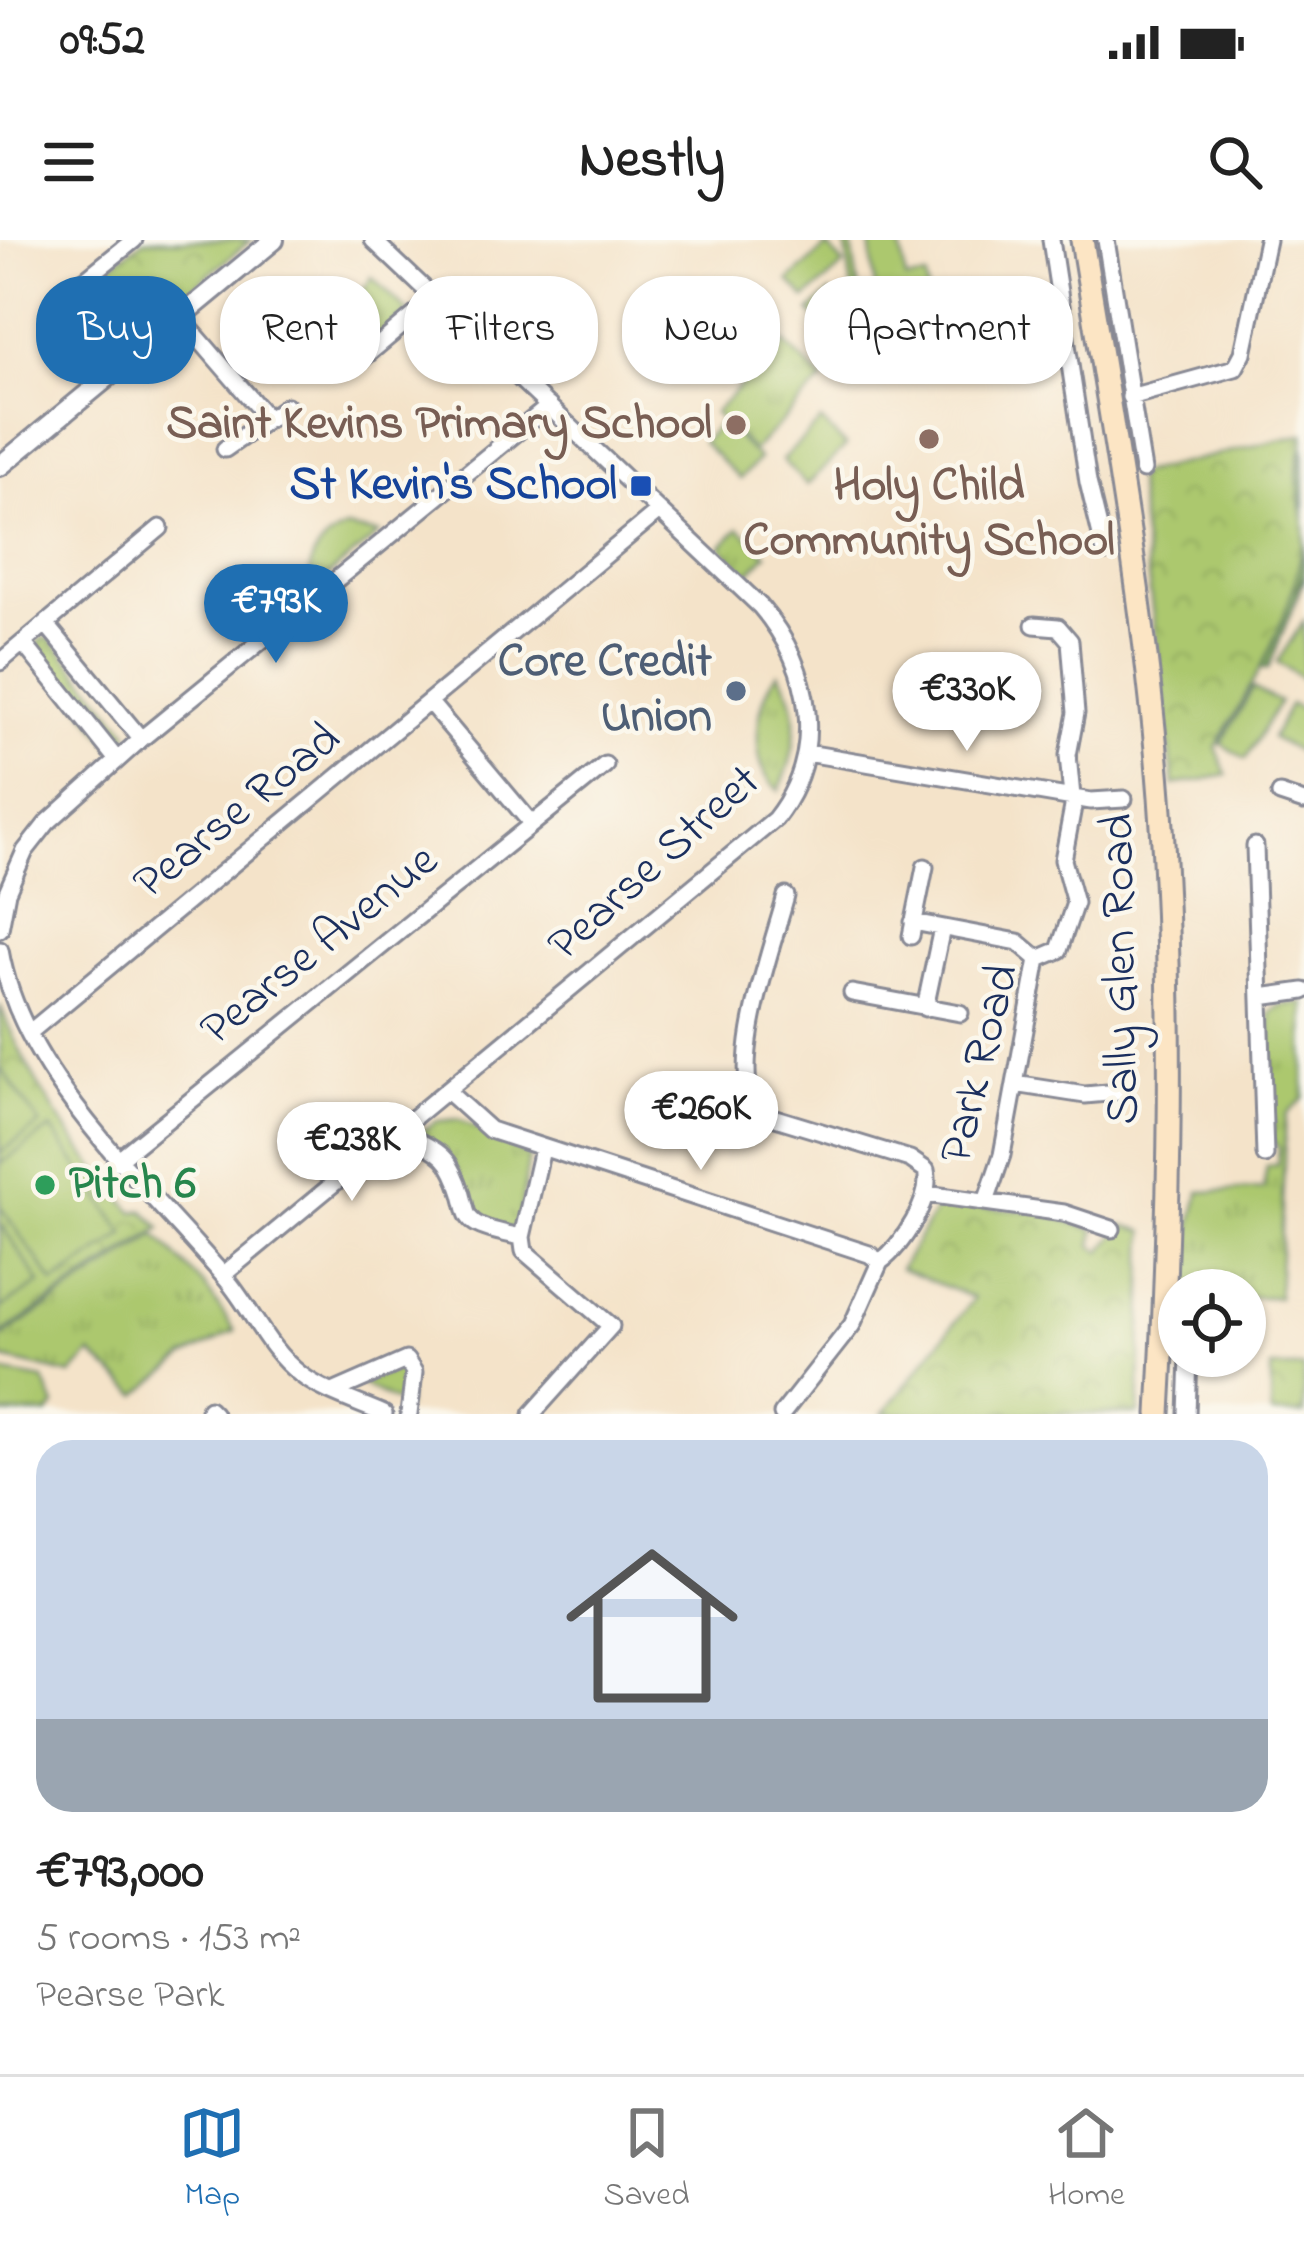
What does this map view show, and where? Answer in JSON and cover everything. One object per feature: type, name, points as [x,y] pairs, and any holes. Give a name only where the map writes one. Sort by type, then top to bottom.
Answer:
[{"type":"main road","name":"Sally Glen Road","points":[[1082,240],[1141,623],[1160,798],[1169,1089],[1159,1414]]},
{"type":"street","points":[[89,276],[134,240]]},
{"type":"street","points":[[196,306],[274,240]]},
{"type":"street","name":"Pearse Street","points":[[373,240],[411,276]]},
{"type":"street","points":[[1051,240],[1088,482],[1105,552]]},
{"type":"street","points":[[1106,240],[1143,470]]},
{"type":"street","points":[[1130,397],[1234,368],[1243,353],[1268,240]]},
{"type":"street","points":[[380,344],[404,324]]},
{"type":"street","points":[[196,334],[268,419]]},
{"type":"street","points":[[0,466],[101,384]]},
{"type":"street","name":"Pearse Street","points":[[223,1275],[449,1093],[775,819],[794,794],[808,753],[806,695],[773,622],[526,384]]},
{"type":"street","points":[[225,449],[287,406]]},
{"type":"street","points":[[0,929],[7,892],[25,851],[117,760],[549,406]]},
{"type":"street","name":"Pearse Road","points":[[30,1032],[659,511]]},
{"type":"street","points":[[0,662],[160,528]]},
{"type":"street","points":[[46,623],[141,739]]},
{"type":"street","name":"Park Road","points":[[986,1202],[1015,1084],[1038,959],[1059,950],[1069,932],[1075,903],[1063,860],[1072,796],[1068,755],[1076,713],[1070,641],[1058,627],[1034,625]]},
{"type":"street","points":[[23,643],[117,760]]},
{"type":"street","points":[[431,704],[531,823]]},
{"type":"street","points":[[808,753],[1072,796],[1124,799]]},
{"type":"street","name":"Pearse Avenue","points":[[116,1162],[605,765]]},
{"type":"street","points":[[1280,794],[1304,802]]},
{"type":"street","points":[[1256,846],[1265,1155]]},
{"type":"street","points":[[925,867],[912,929],[942,928],[1018,942],[1038,959]]},
{"type":"street","points":[[782,1414],[852,1324],[880,1262],[893,1252],[929,1180],[920,1162],[760,1113],[750,1102],[745,1066],[786,896]]},
{"type":"street","points":[[925,1008],[942,928]]},
{"type":"street","points":[[0,950],[6,986],[30,1032],[116,1162],[223,1275],[268,1342],[302,1376],[384,1414]]},
{"type":"street","points":[[1261,997],[1304,991]]},
{"type":"street","points":[[852,993],[960,1013]]},
{"type":"street","points":[[1015,1084],[1085,1095],[1119,1091]]},
{"type":"street","points":[[449,1093],[490,1130],[869,1254],[880,1262]]},
{"type":"street","points":[[402,1130],[447,1161],[465,1217],[480,1228],[522,1237]]},
{"type":"street","points":[[532,1414],[611,1326],[524,1251],[522,1237],[542,1149]]},
{"type":"street","points":[[926,1194],[1064,1213],[1112,1229]]},
{"type":"street","points":[[335,1391],[406,1360],[414,1372],[409,1414]]},
{"type":"street","points":[[1187,1414],[1189,1377]]},
{"type":"green space","points":[[144,240],[251,240],[196,285],[196,276],[101,276]]},
{"type":"green space","points":[[845,240],[851,240],[857,276],[850,276]]},
{"type":"green space","points":[[870,240],[900,240],[905,276],[874,276]]},
{"type":"green space","points":[[827,246],[844,265],[832,276],[804,276],[804,297],[789,281]]},
{"type":"green space","points":[[380,285],[404,308],[404,315],[380,336]]},
{"type":"green space","points":[[784,342],[804,361],[804,384],[819,384],[753,451],[714,413],[743,384],[780,384]]},
{"type":"green space","points":[[821,421],[846,446],[807,485],[782,460]]},
{"type":"green space","points":[[721,422],[759,459],[740,479],[702,442]]},
{"type":"green space","points":[[1304,434],[1297,469],[1304,534],[1299,563],[1272,645],[1216,747],[1227,775],[1174,785],[1136,481],[1140,473]]},
{"type":"green space","points":[[1303,449],[1304,579],[1268,669],[1261,669],[1286,477]]},
{"type":"green space","points":[[346,528],[379,534],[313,588],[312,559],[329,538]]},
{"type":"green space","points":[[739,528],[767,554],[749,573],[721,547]]},
{"type":"green space","points":[[1304,621],[1304,680],[1277,662]]},
{"type":"green space","points":[[50,638],[128,731],[127,743],[112,746],[36,649],[40,639]]},
{"type":"green space","points":[[778,673],[795,715],[790,762],[779,790],[762,767],[758,733],[764,699]]},
{"type":"green space","points":[[1253,688],[1279,702],[1246,759],[1221,744]]},
{"type":"green space","points":[[1290,704],[1304,711],[1304,740],[1298,752],[1272,738]]},
{"type":"green space","points":[[1304,1003],[1304,1098],[1286,1115],[1278,1297],[1266,1297],[1266,1269],[1187,1269],[1200,1192],[1263,1189],[1267,1166],[1277,1165],[1279,1148],[1272,1141],[1270,1013],[1280,1005]]},
{"type":"green space","points":[[0,1005],[25,1061],[75,1141],[134,1212],[143,1210],[161,1228],[0,1335]]},
{"type":"green space","points":[[0,1067],[40,1124],[0,1153]]},
{"type":"green space","points":[[458,1119],[529,1156],[518,1227],[512,1230],[470,1216],[456,1168],[417,1135],[437,1121]]},
{"type":"green space","name":"Pitch 6","points":[[51,1128],[125,1234],[54,1283],[0,1206],[0,1164]]},
{"type":"green space","points":[[939,1204],[1042,1212],[1095,1230],[1092,1246],[1102,1251],[1123,1225],[1145,1231],[1139,1414],[883,1414],[974,1298],[900,1269]]},
{"type":"green space","points":[[0,1223],[40,1283],[0,1309]]},
{"type":"green space","points":[[156,1235],[204,1285],[235,1331],[185,1357],[138,1395],[91,1354],[71,1375],[0,1358],[0,1338]]},
{"type":"green space","points":[[401,1368],[409,1379],[406,1407],[359,1383]]},
{"type":"green space","points":[[1271,1368],[1304,1368],[1304,1414],[1271,1414]]},
{"type":"green space","points":[[0,1372],[44,1380],[55,1406],[49,1414],[0,1414]]},
{"type":"place","name":"Saint Kevins Primary School","points":[[736,425]]},
{"type":"place","name":"Holy Child Community School","points":[[929,439]]},
{"type":"place","name":"St Kevin's School","points":[[641,486]]},
{"type":"place","name":"Core Credit Union","points":[[736,691]]},
{"type":"place","name":"Pitch 6","points":[[45,1185]]}]
